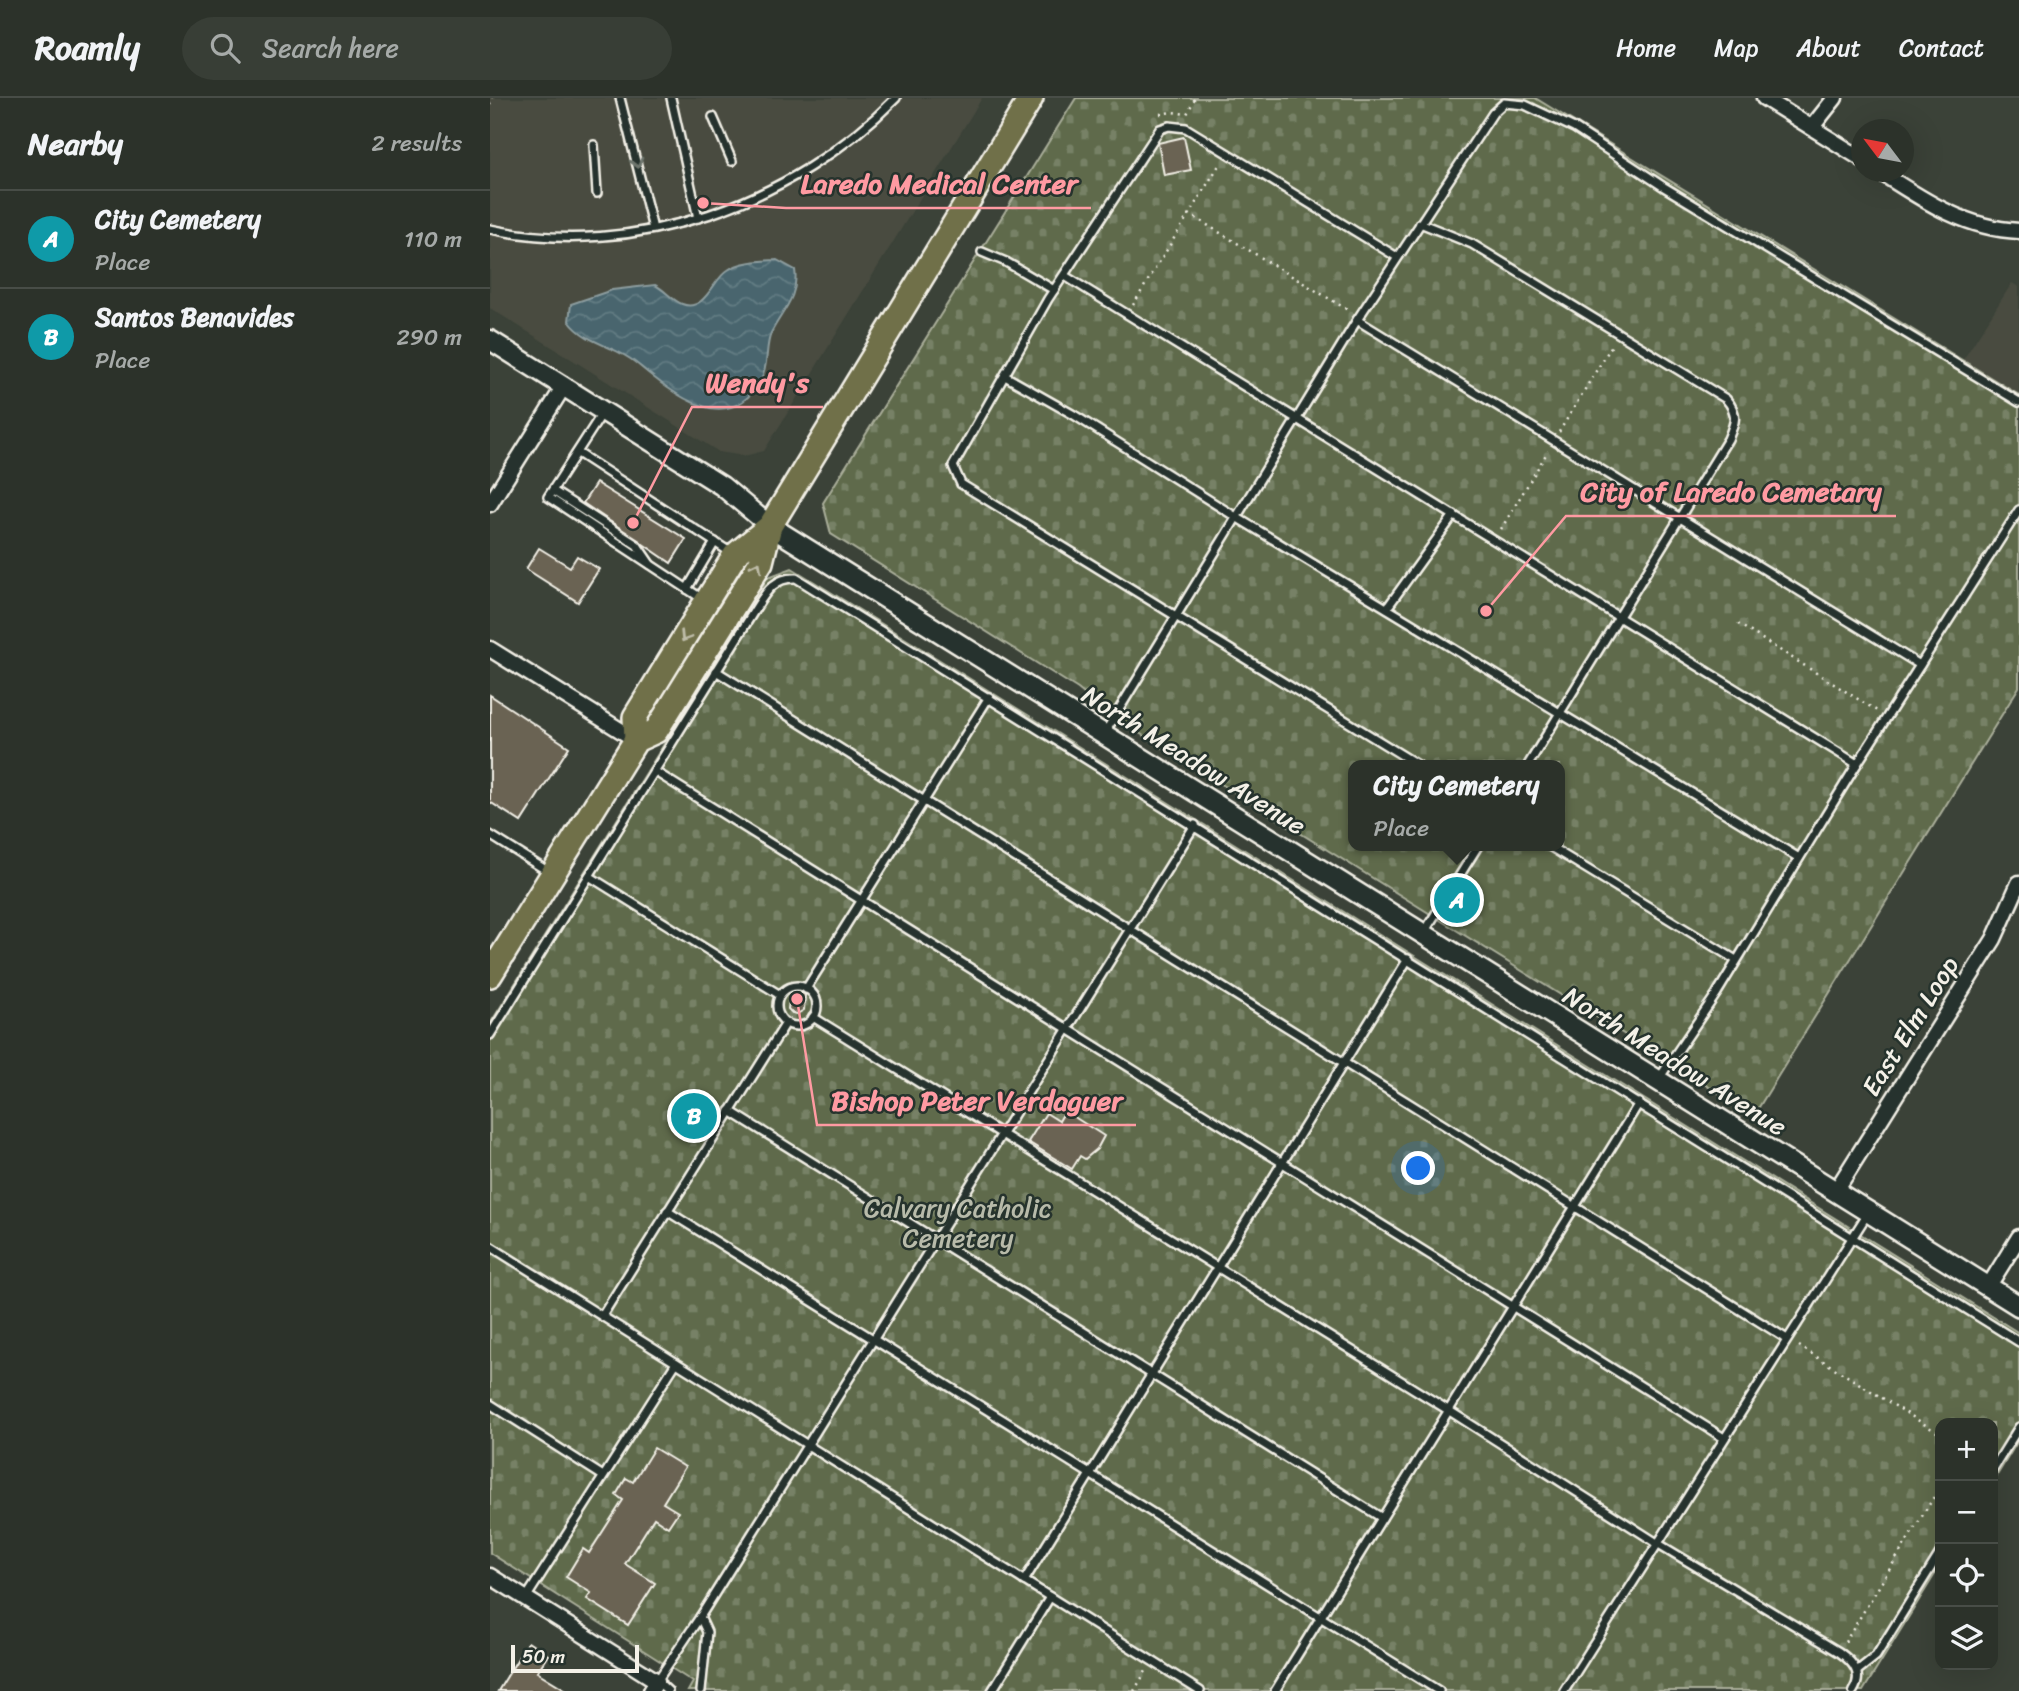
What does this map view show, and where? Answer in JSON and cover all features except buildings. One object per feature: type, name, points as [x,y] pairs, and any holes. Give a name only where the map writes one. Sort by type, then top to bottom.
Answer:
[{"type":"main road","points":[[493,962],[553,874],[636,740],[656,731],[663,720],[761,562],[770,526],[1031,98]]},
{"type":"main road","points":[[636,740],[635,717],[735,555],[770,526]]},
{"type":"main road","name":"North Meadow Avenue","points":[[770,526],[2019,1306]]},
{"type":"street","points":[[1764,98],[1851,152]]},
{"type":"street","points":[[1812,127],[1835,98]]},
{"type":"street","points":[[1897,182],[1953,215],[1981,226],[2019,232]]},
{"type":"street","name":"North Meadow Avenue","points":[[490,340],[722,486],[770,526]]},
{"type":"street","points":[[490,504],[564,386]]},
{"type":"street","points":[[490,649],[636,740]]},
{"type":"street","name":"East Elm Loop","points":[[1835,1192],[1994,939],[2019,883]]},
{"type":"street","points":[[1988,1287],[2019,1237]]},
{"type":"street","points":[[490,1576],[659,1688]]},
{"type":"lane","points":[[620,98],[653,229]]},
{"type":"lane","points":[[671,98],[698,218]]},
{"type":"lane","points":[[490,229],[579,237],[653,229],[698,218],[740,204],[813,166],[847,143],[896,98]]},
{"type":"lane","points":[[1103,734],[1397,257],[1493,113],[1504,103],[1525,104],[1574,128],[1664,187],[2019,401]]},
{"type":"lane","points":[[713,117],[732,162]]},
{"type":"lane","points":[[1397,257],[1186,128],[1169,126],[1160,129],[1054,290],[953,466],[954,476],[961,484],[1410,760]]},
{"type":"lane","points":[[594,145],[597,193]]},
{"type":"lane","points":[[1420,223],[1472,244],[1727,399],[1735,409],[1736,421],[1681,518],[1531,760]]},
{"type":"lane","points":[[982,252],[1016,267],[1054,290]]},
{"type":"lane","points":[[1065,276],[1857,764]]},
{"type":"lane","points":[[1357,320],[1920,664]]},
{"type":"lane","points":[[1005,376],[1074,415],[1236,517],[1799,858]]},
{"type":"lane","points":[[604,411],[548,497],[707,602]]},
{"type":"lane","points":[[578,453],[735,555]]},
{"type":"lane","points":[[1658,1081],[2019,510]]},
{"type":"lane","points":[[1387,608],[1454,515]]},
{"type":"lane","points":[[687,589],[715,542]]},
{"type":"lane","points":[[490,1035],[767,591],[785,578],[796,578],[1639,1102],[2019,1342]]},
{"type":"lane","points":[[716,671],[1787,1339]]},
{"type":"lane","points":[[806,989],[989,697]]},
{"type":"lane","points":[[654,771],[1724,1438]]},
{"type":"lane","points":[[659,1688],[700,1617],[1195,825]]},
{"type":"lane","points":[[490,835],[553,874]]},
{"type":"lane","points":[[1423,935],[1475,851]]},
{"type":"lane","points":[[1557,851],[1736,960]]},
{"type":"lane","points":[[589,876],[780,995]]},
{"type":"lane","points":[[1024,1581],[1409,959]]},
{"type":"lane","points":[[789,988],[806,989],[816,1001],[813,1017],[798,1026],[786,1023],[777,1007],[780,995],[789,988]]},
{"type":"lane","points":[[813,1017],[1448,1410],[1657,1543],[1839,1652],[1851,1661],[1857,1671],[1858,1684],[1853,1691]]},
{"type":"lane","points":[[602,1316],[786,1023]]},
{"type":"lane","points":[[1275,1691],[1639,1102]]},
{"type":"lane","points":[[730,1111],[1382,1518]]},
{"type":"lane","points":[[667,1211],[1438,1691]]},
{"type":"lane","points":[[1564,1691],[1868,1213]]},
{"type":"lane","points":[[490,1246],[1200,1691]]},
{"type":"lane","points":[[526,1598],[676,1363]]},
{"type":"lane","points":[[490,1404],[603,1476]]},
{"type":"lane","points":[[1998,1461],[2019,1427]]},
{"type":"lane","points":[[1857,1671],[1876,1656],[1935,1561]]},
{"type":"lane","points":[[992,1691],[1050,1597]]},
{"type":"lane","points":[[700,1617],[707,1632],[701,1691]]},
{"type":"path","points":[[490,105],[492,98]]},
{"type":"path","points":[[1160,114],[1187,114],[1195,98]]},
{"type":"path","points":[[1131,308],[1223,159]]},
{"type":"path","points":[[1189,214],[1350,312]]},
{"type":"path","points":[[1558,434],[1615,339]]},
{"type":"path","points":[[1498,533],[1551,445]]},
{"type":"path","points":[[1738,624],[1880,712]]},
{"type":"path","points":[[1787,1339],[1935,1431]]},
{"type":"path","points":[[1839,1652],[1935,1495]]},
{"type":"path","points":[[1134,1691],[1148,1668]]},
{"type":"shaded area","points":[[490,98],[982,98],[764,451],[744,456],[719,452],[490,308]]},
{"type":"shaded area","points":[[2012,283],[2019,287],[2019,395],[1963,360]]},
{"type":"green space","points":[[1076,98],[1535,98],[2019,395],[2019,687],[1754,1115],[1107,713],[1078,689],[831,534],[823,503]]},
{"type":"green space","name":"Calvary Catholic Cemetery","points":[[792,568],[2019,1333],[2019,1439],[1998,1474],[1998,1418],[1935,1418],[1935,1574],[1863,1691],[688,1691],[693,1682],[490,1553],[490,1024],[768,577]]},
{"type":"water","points":[[777,260],[795,270],[796,280],[792,296],[771,333],[761,380],[747,398],[732,407],[716,409],[682,397],[628,357],[584,335],[569,321],[571,304],[612,290],[655,285],[682,304],[697,304],[723,274],[733,267],[751,262]]},
{"type":"place","name":"Laredo Medical Center","points":[[703,203]]},
{"type":"place","name":"Wendy's","points":[[633,523]]},
{"type":"place","name":"City of Laredo Cemetary","points":[[1486,611]]},
{"type":"place","name":"City Cemetery","points":[[1457,900]]},
{"type":"place","name":"Bishop Peter Verdaguer","points":[[797,999]]},
{"type":"place","name":"Santos Benavides","points":[[694,1116]]}]
